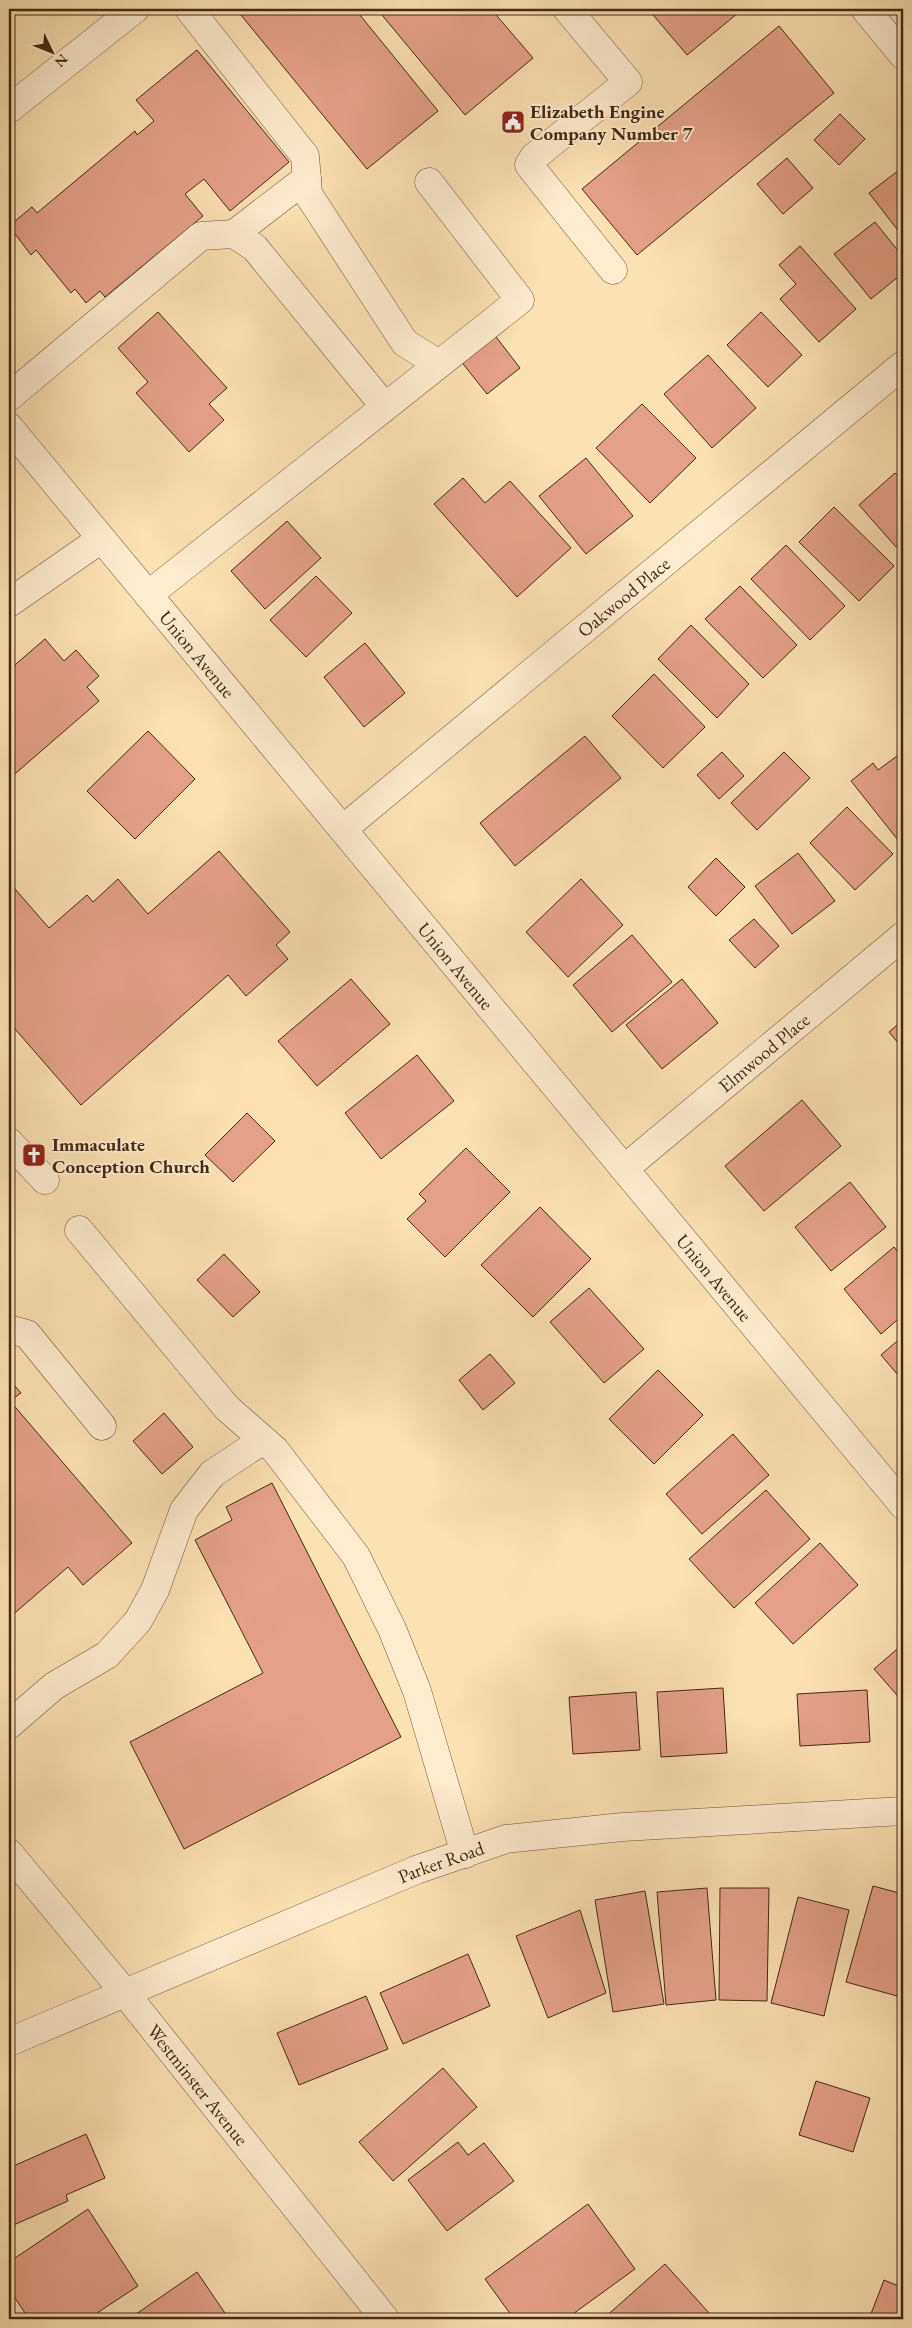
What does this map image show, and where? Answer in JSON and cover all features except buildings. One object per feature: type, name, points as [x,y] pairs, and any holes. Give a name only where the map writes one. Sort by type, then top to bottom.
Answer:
[{"type":"street","points":[[9,109],[135,9]]},
{"type":"street","points":[[189,9],[305,156],[308,194],[405,343],[439,364]]},
{"type":"street","points":[[567,9],[628,82],[534,157],[529,166],[613,270]]},
{"type":"street","points":[[865,9],[903,55]]},
{"type":"street","points":[[9,397],[201,236],[234,234],[307,178]]},
{"type":"street","points":[[148,595],[520,300],[430,182]]},
{"type":"street","points":[[234,234],[255,248],[385,407]]},
{"type":"street","name":"Oakwood Place","points":[[343,829],[903,366]]},
{"type":"street","name":"Union Avenue","points":[[9,427],[903,1505]]},
{"type":"street","points":[[10,599],[101,539]]},
{"type":"street","name":"Elmwood Place","points":[[624,1169],[903,936]]},
{"type":"street","points":[[9,1142],[44,1180]]},
{"type":"street","points":[[79,1230],[227,1408],[275,1450],[356,1556],[392,1629],[417,1691],[465,1854]]},
{"type":"street","points":[[9,1331],[27,1334],[102,1426]]},
{"type":"street","points":[[9,1725],[54,1686],[107,1655],[138,1621],[155,1590],[184,1510],[212,1474],[263,1440]]},
{"type":"street","name":"Parker Road","points":[[9,2042],[416,1870],[506,1839],[623,1827],[903,1811]]},
{"type":"street","name":"Westminster Avenue","points":[[9,1853],[125,1993],[374,2316]]},
{"type":"place","name":"Elizabeth Engine Company Number 7","points":[[513,122]]},
{"type":"place","name":"Immaculate Conception Church","points":[[34,1155]]}]
